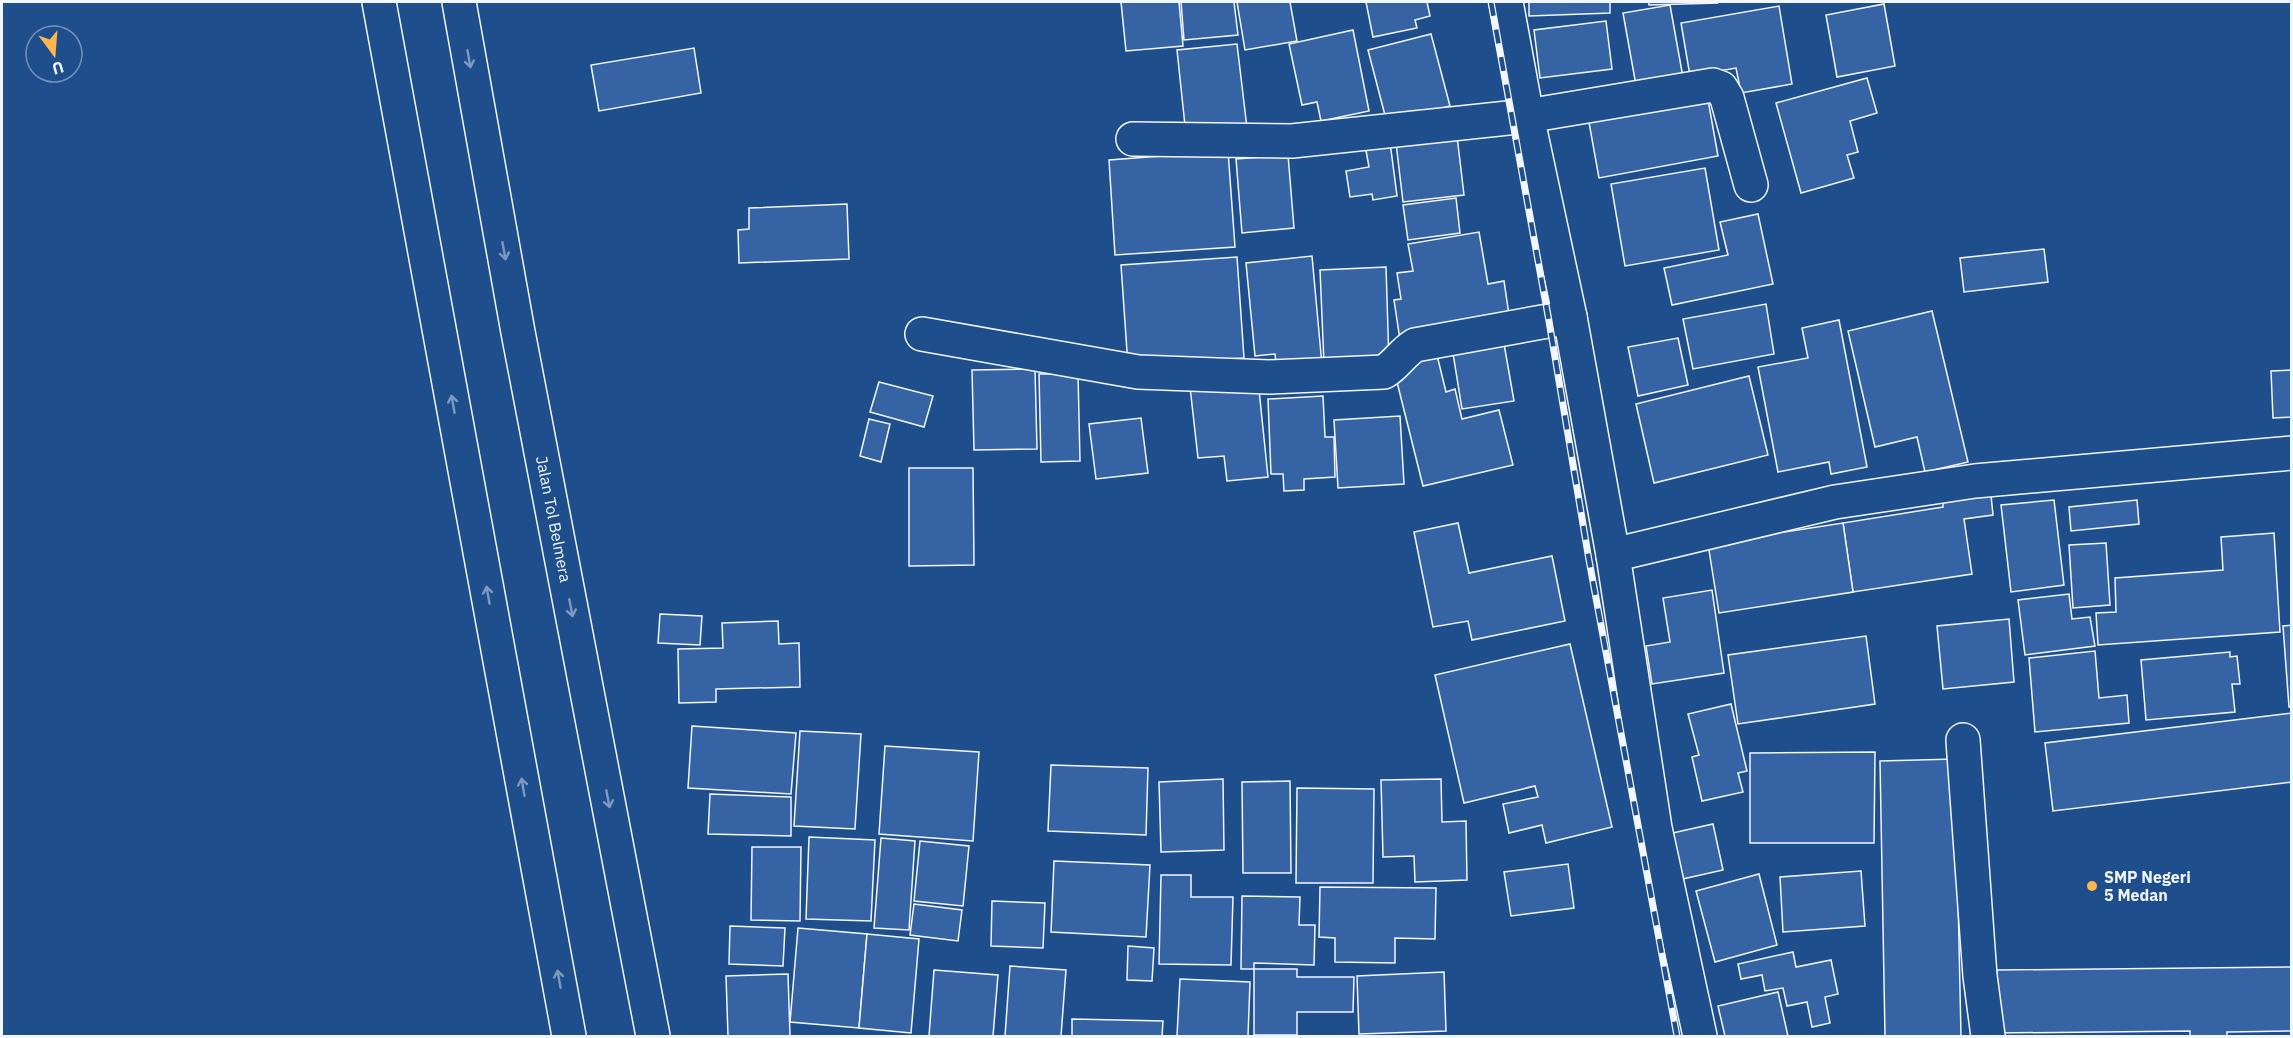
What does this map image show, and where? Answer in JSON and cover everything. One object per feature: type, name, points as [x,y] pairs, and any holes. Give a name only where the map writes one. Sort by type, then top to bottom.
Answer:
[{"type":"main road","points":[[379,2],[569,1036]]},
{"type":"main road","name":"Jalan Tol Belmera","points":[[459,2],[518,332],[653,1036]]},
{"type":"main road","points":[[1506,2],[1527,116],[1570,317],[1613,555],[1655,828],[1700,1036]]},
{"type":"main road","points":[[1133,139],[1292,141],[1527,116],[1713,85],[1721,88],[1727,98],[1751,185]]},
{"type":"main road","points":[[922,334],[1138,372],[1269,377],[1384,372],[1395,366],[1404,352],[1414,345],[1570,317]]},
{"type":"main road","points":[[1613,555],[1835,502],[1975,481],[2292,453]]},
{"type":"main road","points":[[1963,740],[1980,976],[1989,1036]]},
{"type":"building","points":[[1121,2],[1179,2],[1183,46],[1126,51]]},
{"type":"building","points":[[1181,2],[1234,2],[1238,35],[1184,40]]},
{"type":"building","points":[[1237,2],[1290,2],[1297,41],[1245,50]]},
{"type":"building","points":[[1366,2],[1427,2],[1430,16],[1415,20],[1417,28],[1373,37]]},
{"type":"building","points":[[1529,2],[1610,2],[1610,13],[1529,16]]},
{"type":"building","points":[[1649,2],[1716,2],[1717,3],[1649,5]]},
{"type":"building","points":[[1884,4],[1895,66],[1837,77],[1826,15]]},
{"type":"building","points":[[1670,5],[1684,83],[1637,91],[1623,13]]},
{"type":"building","points":[[1779,6],[1792,84],[1741,93],[1736,68],[1690,76],[1681,23]]},
{"type":"building","points":[[1606,21],[1612,69],[1540,78],[1534,30]]},
{"type":"building","points":[[1353,30],[1369,111],[1321,121],[1317,102],[1302,105],[1289,44]]},
{"type":"building","points":[[1431,34],[1450,106],[1387,123],[1368,50]]},
{"type":"building","points":[[1237,44],[1247,128],[1186,135],[1177,50]]},
{"type":"building","points":[[694,48],[701,93],[599,111],[591,65]]},
{"type":"building","points":[[1867,78],[1877,113],[1850,121],[1858,152],[1847,155],[1854,178],[1801,193],[1776,103]]},
{"type":"building","points":[[1707,94],[1718,156],[1599,178],[1588,117]]},
{"type":"building","points":[[1457,136],[1464,195],[1403,202],[1396,143]]},
{"type":"building","points":[[1390,142],[1397,196],[1373,200],[1372,194],[1350,197],[1346,171],[1369,167],[1365,145]]},
{"type":"building","points":[[1228,151],[1235,247],[1115,255],[1109,160]]},
{"type":"building","points":[[1288,155],[1294,228],[1242,233],[1236,159]]},
{"type":"building","points":[[1705,168],[1719,250],[1625,266],[1611,184]]},
{"type":"building","points":[[1456,198],[1460,233],[1408,240],[1403,205]]},
{"type":"building","points":[[847,204],[849,259],[739,263],[738,230],[749,229],[749,208]]},
{"type":"building","points":[[1758,214],[1773,284],[1672,305],[1664,268],[1728,255],[1720,222]]},
{"type":"building","points":[[1479,232],[1488,284],[1504,281],[1510,322],[1400,340],[1394,300],[1401,299],[1397,273],[1413,271],[1408,244]]},
{"type":"building","points":[[2044,249],[2048,282],[1964,292],[1960,258]]},
{"type":"building","points":[[1312,256],[1322,365],[1277,370],[1275,354],[1255,356],[1246,263]]},
{"type":"building","points":[[1237,257],[1244,358],[1128,366],[1121,265]]},
{"type":"building","points":[[1386,267],[1389,362],[1324,364],[1320,270]]},
{"type":"building","points":[[1766,304],[1774,354],[1693,369],[1683,319]]},
{"type":"building","points":[[1932,311],[1968,462],[1925,472],[1917,437],[1875,447],[1848,331]]},
{"type":"building","points":[[1839,320],[1867,467],[1831,474],[1829,462],[1778,472],[1758,367],[1808,358],[1802,328]]},
{"type":"building","points":[[1503,338],[1514,401],[1462,409],[1452,347]]},
{"type":"building","points":[[1678,338],[1688,385],[1638,396],[1628,347]]},
{"type":"building","points":[[1435,347],[1446,392],[1455,389],[1462,419],[1499,410],[1513,465],[1423,486],[1395,374]]},
{"type":"building","points":[[1035,369],[1037,449],[974,450],[972,370]]},
{"type":"building","points":[[2292,370],[2292,417],[2273,418],[2271,371]]},
{"type":"building","points":[[1039,374],[1078,374],[1080,461],[1041,462]]},
{"type":"building","points":[[1749,376],[1768,455],[1654,483],[1636,404]]},
{"type":"building","points":[[1258,380],[1268,477],[1227,481],[1224,456],[1198,458],[1190,387]]},
{"type":"building","points":[[879,382],[933,396],[924,427],[870,412]]},
{"type":"building","points":[[1323,396],[1325,437],[1334,437],[1335,477],[1304,479],[1304,490],[1284,491],[1283,474],[1271,474],[1268,399]]},
{"type":"building","points":[[1400,416],[1404,484],[1338,488],[1334,420]]},
{"type":"building","points":[[1141,418],[1148,473],[1096,479],[1089,424]]},
{"type":"building","points":[[869,419],[890,424],[881,462],[860,456]]},
{"type":"building","points":[[909,468],[973,468],[974,565],[909,566]]},
{"type":"building","points":[[1991,495],[1993,515],[1964,519],[1972,574],[1853,592],[1843,523],[1943,507],[1943,502]]},
{"type":"building","points":[[2054,500],[2064,585],[2011,592],[2001,505]]},
{"type":"building","points":[[2137,500],[2139,524],[2071,531],[2069,507]]},
{"type":"building","points":[[1458,523],[1469,573],[1552,556],[1565,621],[1472,640],[1468,621],[1433,627],[1414,532]]},
{"type":"building","points":[[1843,523],[1853,592],[1719,613],[1708,544]]},
{"type":"building","points":[[2274,533],[2280,632],[2098,645],[2096,613],[2116,612],[2115,578],[2223,570],[2221,537]]},
{"type":"building","points":[[2106,543],[2110,605],[2073,608],[2069,545]]},
{"type":"building","points":[[1712,590],[1724,673],[1652,684],[1646,646],[1670,642],[1663,598]]},
{"type":"building","points":[[2069,594],[2072,619],[2090,617],[2095,646],[2025,655],[2018,600]]},
{"type":"building","points":[[660,614],[702,616],[700,645],[658,643]]},
{"type":"building","points":[[2009,619],[2014,682],[1943,689],[1937,626]]},
{"type":"building","points":[[778,621],[779,644],[799,643],[800,687],[716,689],[716,702],[679,703],[678,649],[723,648],[722,623]]},
{"type":"building","points":[[2292,625],[2292,707],[2289,707],[2283,626]]},
{"type":"building","points":[[1866,636],[1875,704],[1738,724],[1728,655]]},
{"type":"building","points":[[1570,644],[1612,827],[1546,843],[1542,825],[1509,833],[1503,804],[1538,797],[1535,786],[1464,803],[1435,675]]},
{"type":"building","points":[[2095,651],[2099,698],[2127,695],[2129,723],[2035,732],[2029,658]]},
{"type":"building","points":[[2230,652],[2230,657],[2237,656],[2240,684],[2232,684],[2235,712],[2146,720],[2141,660]]},
{"type":"building","points":[[1731,704],[1747,771],[1738,773],[1743,792],[1702,801],[1692,757],[1699,755],[1688,714]]},
{"type":"building","points":[[2292,713],[2292,782],[2053,811],[2045,743]]},
{"type":"building","points":[[692,726],[796,733],[791,794],[688,788]]},
{"type":"building","points":[[800,731],[861,734],[855,829],[794,826]]},
{"type":"building","points":[[885,746],[979,752],[973,841],[879,834]]},
{"type":"building","points":[[1875,752],[1874,843],[1750,843],[1750,753]]},
{"type":"building","points":[[1955,759],[1961,1036],[1885,1036],[1880,761]]},
{"type":"building","points":[[1051,765],[1148,768],[1146,835],[1048,831]]},
{"type":"building","points":[[1223,779],[1224,850],[1161,852],[1159,782]]},
{"type":"building","points":[[1441,779],[1442,822],[1466,821],[1467,880],[1415,882],[1414,856],[1383,857],[1381,780]]},
{"type":"building","points":[[1290,781],[1291,873],[1243,873],[1242,782]]},
{"type":"building","points":[[1297,788],[1374,789],[1373,883],[1296,883]]},
{"type":"building","points":[[710,794],[791,797],[791,836],[708,834]]},
{"type":"building","points":[[1713,824],[1723,870],[1678,880],[1668,834]]},
{"type":"building","points":[[809,837],[875,840],[871,921],[806,919]]},
{"type":"building","points":[[881,838],[915,841],[909,930],[874,928]]},
{"type":"building","points":[[920,841],[969,846],[963,906],[914,901]]},
{"type":"building","points":[[752,847],[801,847],[800,921],[751,920]]},
{"type":"building","points":[[1054,861],[1150,865],[1146,937],[1051,932]]},
{"type":"building","points":[[1568,864],[1574,908],[1511,916],[1504,872]]},
{"type":"building","points":[[1861,871],[1865,926],[1783,932],[1780,877]]},
{"type":"building","points":[[1759,874],[1777,945],[1715,962],[1696,891]]},
{"type":"building","points":[[1161,875],[1191,875],[1191,897],[1233,897],[1231,965],[1159,964]]},
{"type":"building","points":[[1320,887],[1436,888],[1435,939],[1395,938],[1395,963],[1335,962],[1335,938],[1319,937]]},
{"type":"building","points":[[1242,896],[1300,897],[1299,925],[1315,925],[1314,965],[1254,963],[1254,969],[1241,969]]},
{"type":"building","points":[[992,901],[1045,903],[1043,948],[991,946]]},
{"type":"building","points":[[914,904],[962,910],[958,941],[910,935]]},
{"type":"building","points":[[730,926],[785,928],[783,966],[729,964]]},
{"type":"building","points":[[798,928],[867,934],[859,1028],[790,1022]]},
{"type":"building","points":[[867,934],[919,939],[911,1033],[859,1028]]},
{"type":"building","points":[[1128,946],[1154,948],[1152,981],[1127,980]]},
{"type":"building","points":[[1793,952],[1796,967],[1831,960],[1838,994],[1825,997],[1830,1023],[1812,1027],[1807,1002],[1787,1006],[1783,988],[1765,991],[1762,975],[1741,979],[1738,964]]},
{"type":"building","points":[[1010,966],[1066,970],[1061,1036],[1005,1036]]},
{"type":"building","points":[[2292,967],[2292,1031],[2227,1032],[2227,1036],[2190,1036],[2190,1031],[1997,1033],[1997,970]]},
{"type":"building","points":[[1254,969],[1297,969],[1297,977],[1354,977],[1353,1012],[1297,1012],[1297,1035],[1254,1035]]},
{"type":"building","points":[[934,970],[998,975],[993,1036],[929,1036]]},
{"type":"building","points":[[1444,972],[1446,1031],[1359,1034],[1357,976]]},
{"type":"building","points":[[788,974],[790,1036],[728,1036],[726,976]]},
{"type":"building","points":[[1180,979],[1250,982],[1248,1036],[1177,1036]]},
{"type":"building","points":[[1778,992],[1788,1036],[1725,1036],[1718,1006]]},
{"type":"building","points":[[1072,1019],[1163,1021],[1162,1036],[1072,1036]]},
{"type":"railway","points":[[1491,2],[1549,321],[1589,560],[1677,1036]]},
{"type":"place","name":"SMP Negeri 5 Medan","points":[[2092,886]]}]
